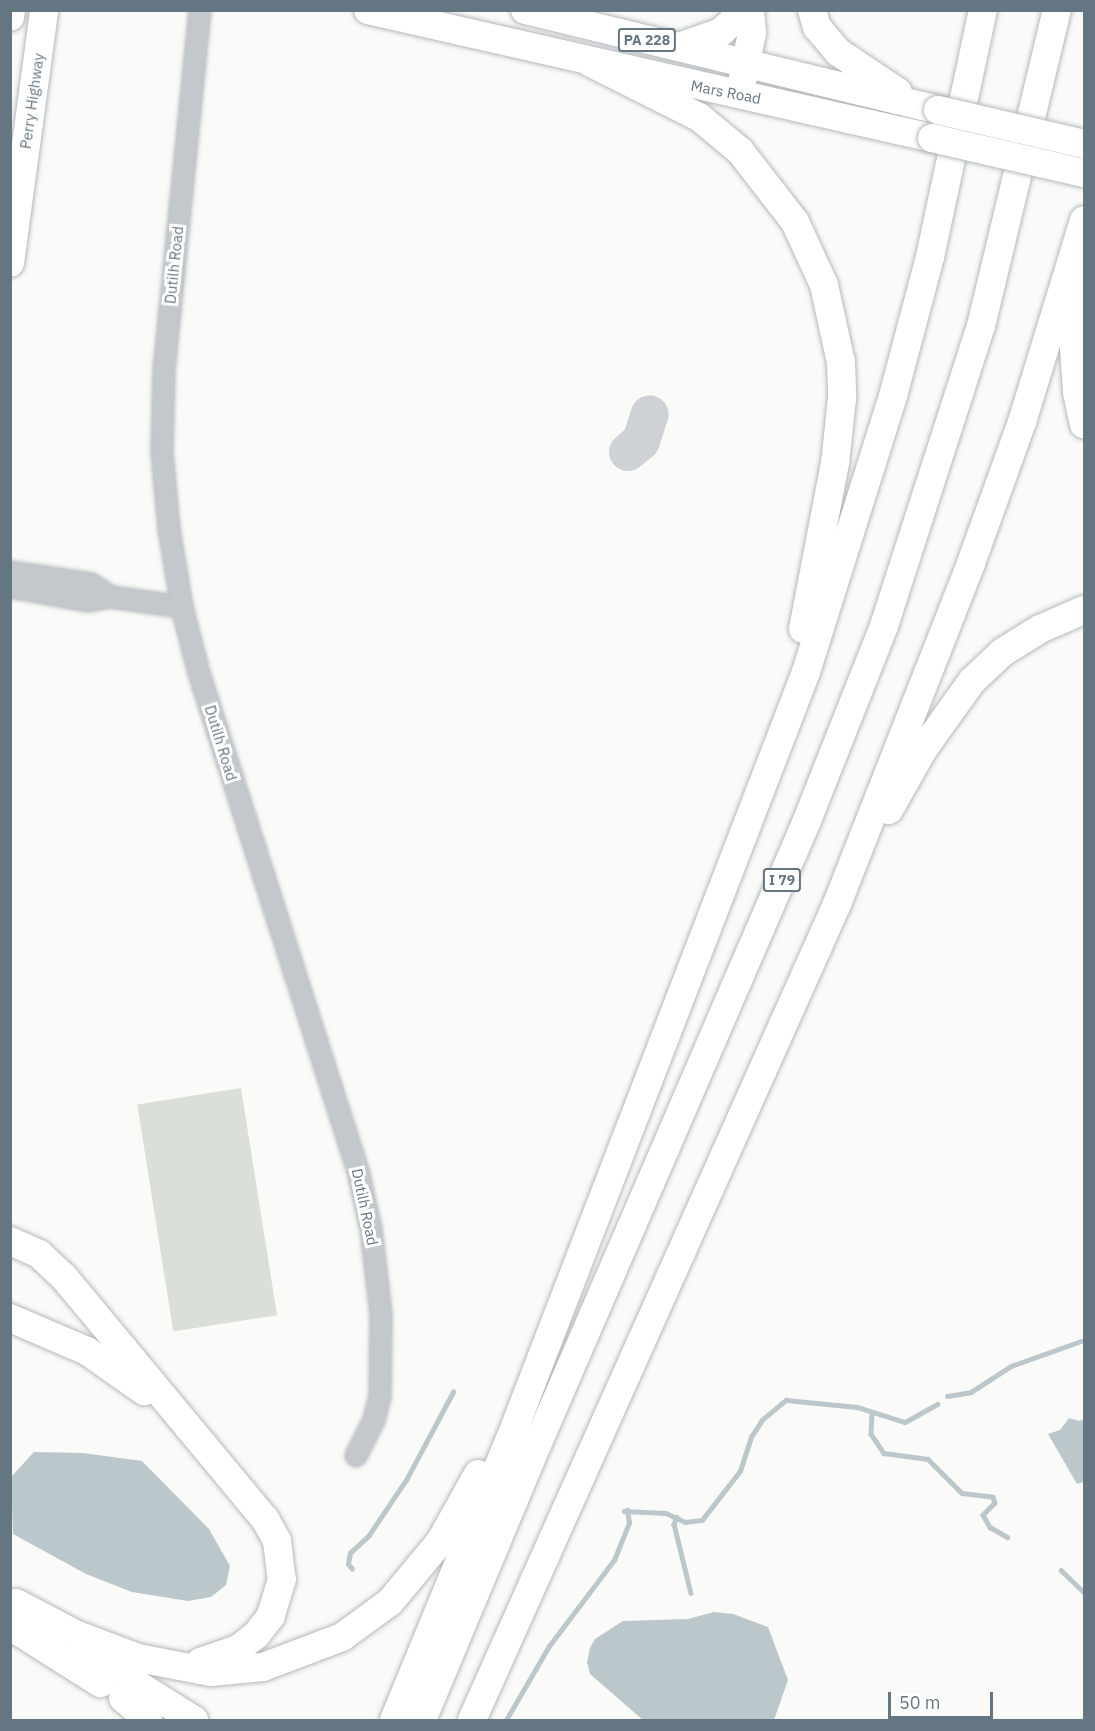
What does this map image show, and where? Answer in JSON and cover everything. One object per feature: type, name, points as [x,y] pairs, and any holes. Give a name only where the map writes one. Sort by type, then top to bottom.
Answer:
[{"type":"highway","points":[[10,17],[11,10]]},
{"type":"highway","name":"Perry Highway","points":[[10,263],[44,10]]},
{"type":"highway","name":"Mars Road","points":[[368,10],[591,63],[739,93],[1084,173]]},
{"type":"highway","name":"Mars Road","points":[[525,10],[1084,144]]},
{"type":"highway","points":[[679,47],[721,32],[745,10]]},
{"type":"highway","points":[[739,93],[752,33],[750,10]]},
{"type":"highway","points":[[812,10],[818,27],[838,52],[926,107]]},
{"type":"highway","points":[[394,1720],[517,1421],[559,1305],[677,1012],[813,652],[893,396],[951,168],[983,10]]},
{"type":"highway","name":"I 79","points":[[422,1720],[531,1459],[806,823],[884,626],[981,326],[1057,10]]},
{"type":"highway","points":[[591,63],[699,117],[740,151],[795,222],[824,285],[841,362],[835,463],[808,608],[772,759]]},
{"type":"highway","points":[[472,1720],[837,904],[971,563],[1022,422],[1084,220]]},
{"type":"highway","points":[[1084,281],[1074,368],[1084,423]]},
{"type":"highway","points":[[837,904],[924,748],[972,681],[1012,646],[1084,610]]},
{"type":"highway","points":[[10,1241],[39,1254],[63,1276],[271,1529],[280,1553],[280,1591],[264,1626],[238,1649],[205,1661],[168,1664]]},
{"type":"highway","points":[[12,1610],[105,1647],[168,1664],[211,1672],[263,1666],[342,1637],[390,1602],[440,1542],[472,1486],[559,1305]]},
{"type":"highway","points":[[10,1318],[57,1336],[105,1362],[147,1394],[204,1445]]},
{"type":"highway","points":[[12,1610],[148,1720]]},
{"type":"highway","points":[[12,1610],[194,1720]]},
{"type":"highway","points":[[123,1698],[162,1720]]},
{"type":"street","name":"Dutilh Road","points":[[200,10],[167,329],[162,413],[165,490],[182,607],[218,737],[358,1171],[371,1229],[379,1286],[381,1371],[374,1420],[356,1456]]},
{"type":"street","points":[[10,572],[91,584],[111,597]]},
{"type":"street","points":[[10,587],[88,601],[111,597],[182,607]]},
{"type":"shaded area","points":[[241,1088],[277,1315],[173,1332],[137,1104]]},
{"type":"shaded area","points":[[1069,1418],[1079,1421],[1084,1419],[1083,1482],[1077,1484],[1048,1434],[1060,1430]]},
{"type":"shaded area","points":[[34,1452],[83,1453],[142,1461],[209,1529],[230,1566],[226,1585],[211,1597],[188,1601],[132,1592],[86,1574],[13,1534],[11,1477]]},
{"type":"shaded area","points":[[714,1612],[733,1614],[768,1627],[788,1680],[774,1720],[643,1720],[590,1674],[587,1662],[595,1639],[623,1621],[688,1619]]},
{"type":"waterway","points":[[947,1396],[971,1392],[1011,1366],[1084,1340]]},
{"type":"waterway","points":[[352,1569],[348,1564],[350,1553],[369,1535],[406,1480],[453,1392]]},
{"type":"waterway","points":[[624,1511],[666,1513],[685,1522],[702,1520],[740,1471],[751,1437],[762,1420],[786,1400],[857,1407],[905,1422],[937,1404]]},
{"type":"waterway","points":[[872,1414],[871,1434],[884,1453],[928,1459],[962,1493],[993,1497],[995,1503],[983,1515],[990,1527],[1007,1537]]},
{"type":"waterway","points":[[506,1720],[549,1646],[614,1560],[629,1523],[627,1510]]},
{"type":"waterway","points":[[677,1517],[674,1524],[691,1593]]},
{"type":"waterway","points":[[1061,1570],[1084,1592]]},
{"type":"taxiway","points":[[628,452],[641,441],[650,414]]}]
